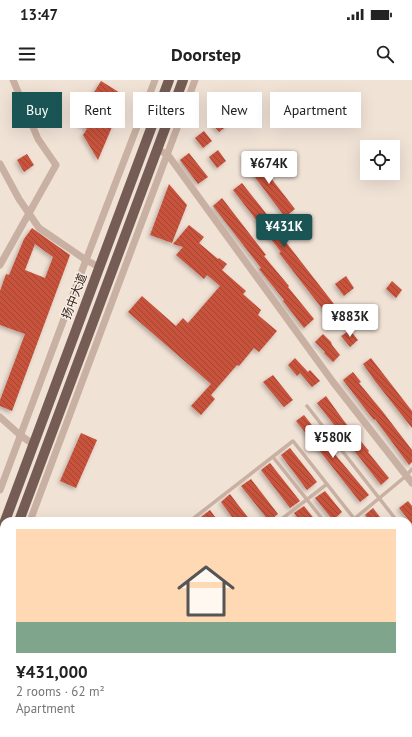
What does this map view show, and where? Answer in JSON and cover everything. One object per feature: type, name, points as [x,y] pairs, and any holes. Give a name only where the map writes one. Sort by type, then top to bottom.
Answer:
[{"type":"main road","name":"扬中大道","points":[[6,517],[169,80]]},
{"type":"main road","points":[[20,517],[183,80]]},
{"type":"main road","points":[[145,144],[157,149]]},
{"type":"main road","points":[[99,267],[111,272]]},
{"type":"main road","points":[[33,444],[46,449]]},
{"type":"street","points":[[0,265],[56,166],[38,139],[13,80]]},
{"type":"street","points":[[0,490],[155,80]]},
{"type":"street","points":[[31,517],[195,80]]},
{"type":"street","points":[[157,149],[168,155],[333,382],[412,483]]},
{"type":"street","points":[[0,164],[19,199],[38,228],[99,267]]},
{"type":"street","points":[[0,417],[20,435],[33,444]]},
{"type":"lane","points":[[307,406],[394,517]]},
{"type":"lane","points":[[195,517],[293,441],[353,517]]},
{"type":"lane","points":[[273,457],[321,517]]},
{"type":"lane","points":[[358,517],[406,476],[412,469]]},
{"type":"lane","points":[[284,517],[327,484]]},
{"type":"building","points":[[101,81],[119,92],[94,92]]},
{"type":"building","points":[[85,128],[112,128],[98,160],[83,135],[87,129]]},
{"type":"building","points":[[216,128],[224,128],[219,132]]},
{"type":"building","points":[[204,131],[212,141],[203,148],[195,138]]},
{"type":"building","points":[[218,150],[226,161],[217,168],[209,157]]},
{"type":"building","points":[[253,152],[262,163],[260,164],[295,209],[285,217],[254,176],[256,175],[244,160]]},
{"type":"building","points":[[189,153],[208,177],[198,184],[180,160]]},
{"type":"building","points":[[27,154],[34,165],[24,172],[17,160]]},
{"type":"building","points":[[242,183],[287,240],[285,241],[334,304],[324,311],[233,190]]},
{"type":"building","points":[[169,184],[187,205],[172,243],[150,235]]},
{"type":"building","points":[[222,198],[266,255],[264,256],[314,319],[304,328],[259,269],[261,268],[213,206]]},
{"type":"building","points":[[189,225],[204,237],[199,243],[218,259],[219,258],[227,264],[222,270],[246,291],[243,294],[261,310],[258,315],[277,331],[259,352],[254,348],[239,366],[237,365],[211,395],[215,399],[201,415],[191,406],[211,384],[128,312],[142,296],[176,326],[183,318],[188,323],[220,286],[207,275],[204,279],[176,255],[183,247],[173,244]]},
{"type":"building","points":[[32,228],[70,255],[12,411],[0,406],[0,400],[25,334],[0,325],[0,291],[6,274],[9,275],[24,239]],"holes":[[[35,244],[53,257],[45,278],[25,270]]]},
{"type":"building","points":[[346,276],[354,288],[344,296],[335,284]]},
{"type":"building","points":[[392,281],[402,290],[396,298],[386,289]]},
{"type":"building","points":[[350,330],[358,340],[350,347],[341,336]]},
{"type":"building","points":[[323,334],[340,355],[333,362],[315,342]]},
{"type":"building","points":[[295,358],[308,372],[310,370],[320,381],[312,387],[300,373],[297,376],[288,365]]},
{"type":"building","points":[[371,358],[412,411],[412,428],[363,364]]},
{"type":"building","points":[[353,372],[361,382],[359,383],[412,450],[412,462],[409,465],[375,419],[374,420],[343,380]]},
{"type":"building","points":[[273,375],[293,400],[284,407],[263,382]]},
{"type":"building","points":[[326,396],[389,478],[381,485],[317,403]]},
{"type":"building","points":[[304,415],[369,495],[360,502],[296,421]]},
{"type":"building","points":[[81,433],[97,440],[76,488],[60,481]]},
{"type":"building","points":[[290,448],[317,482],[307,490],[281,455]]},
{"type":"building","points":[[270,463],[300,501],[290,508],[261,470]]},
{"type":"building","points":[[251,479],[278,514],[274,517],[266,517],[241,486]]},
{"type":"building","points":[[325,491],[342,512],[336,517],[331,517],[315,498]]},
{"type":"building","points":[[230,494],[248,517],[232,517],[221,502]]},
{"type":"building","points":[[408,501],[412,506],[412,517],[406,517],[399,508]]},
{"type":"building","points":[[304,506],[313,517],[297,517],[294,513]]},
{"type":"building","points":[[373,508],[380,517],[367,517],[365,515]]},
{"type":"building","points":[[210,510],[215,517],[201,517]]}]
